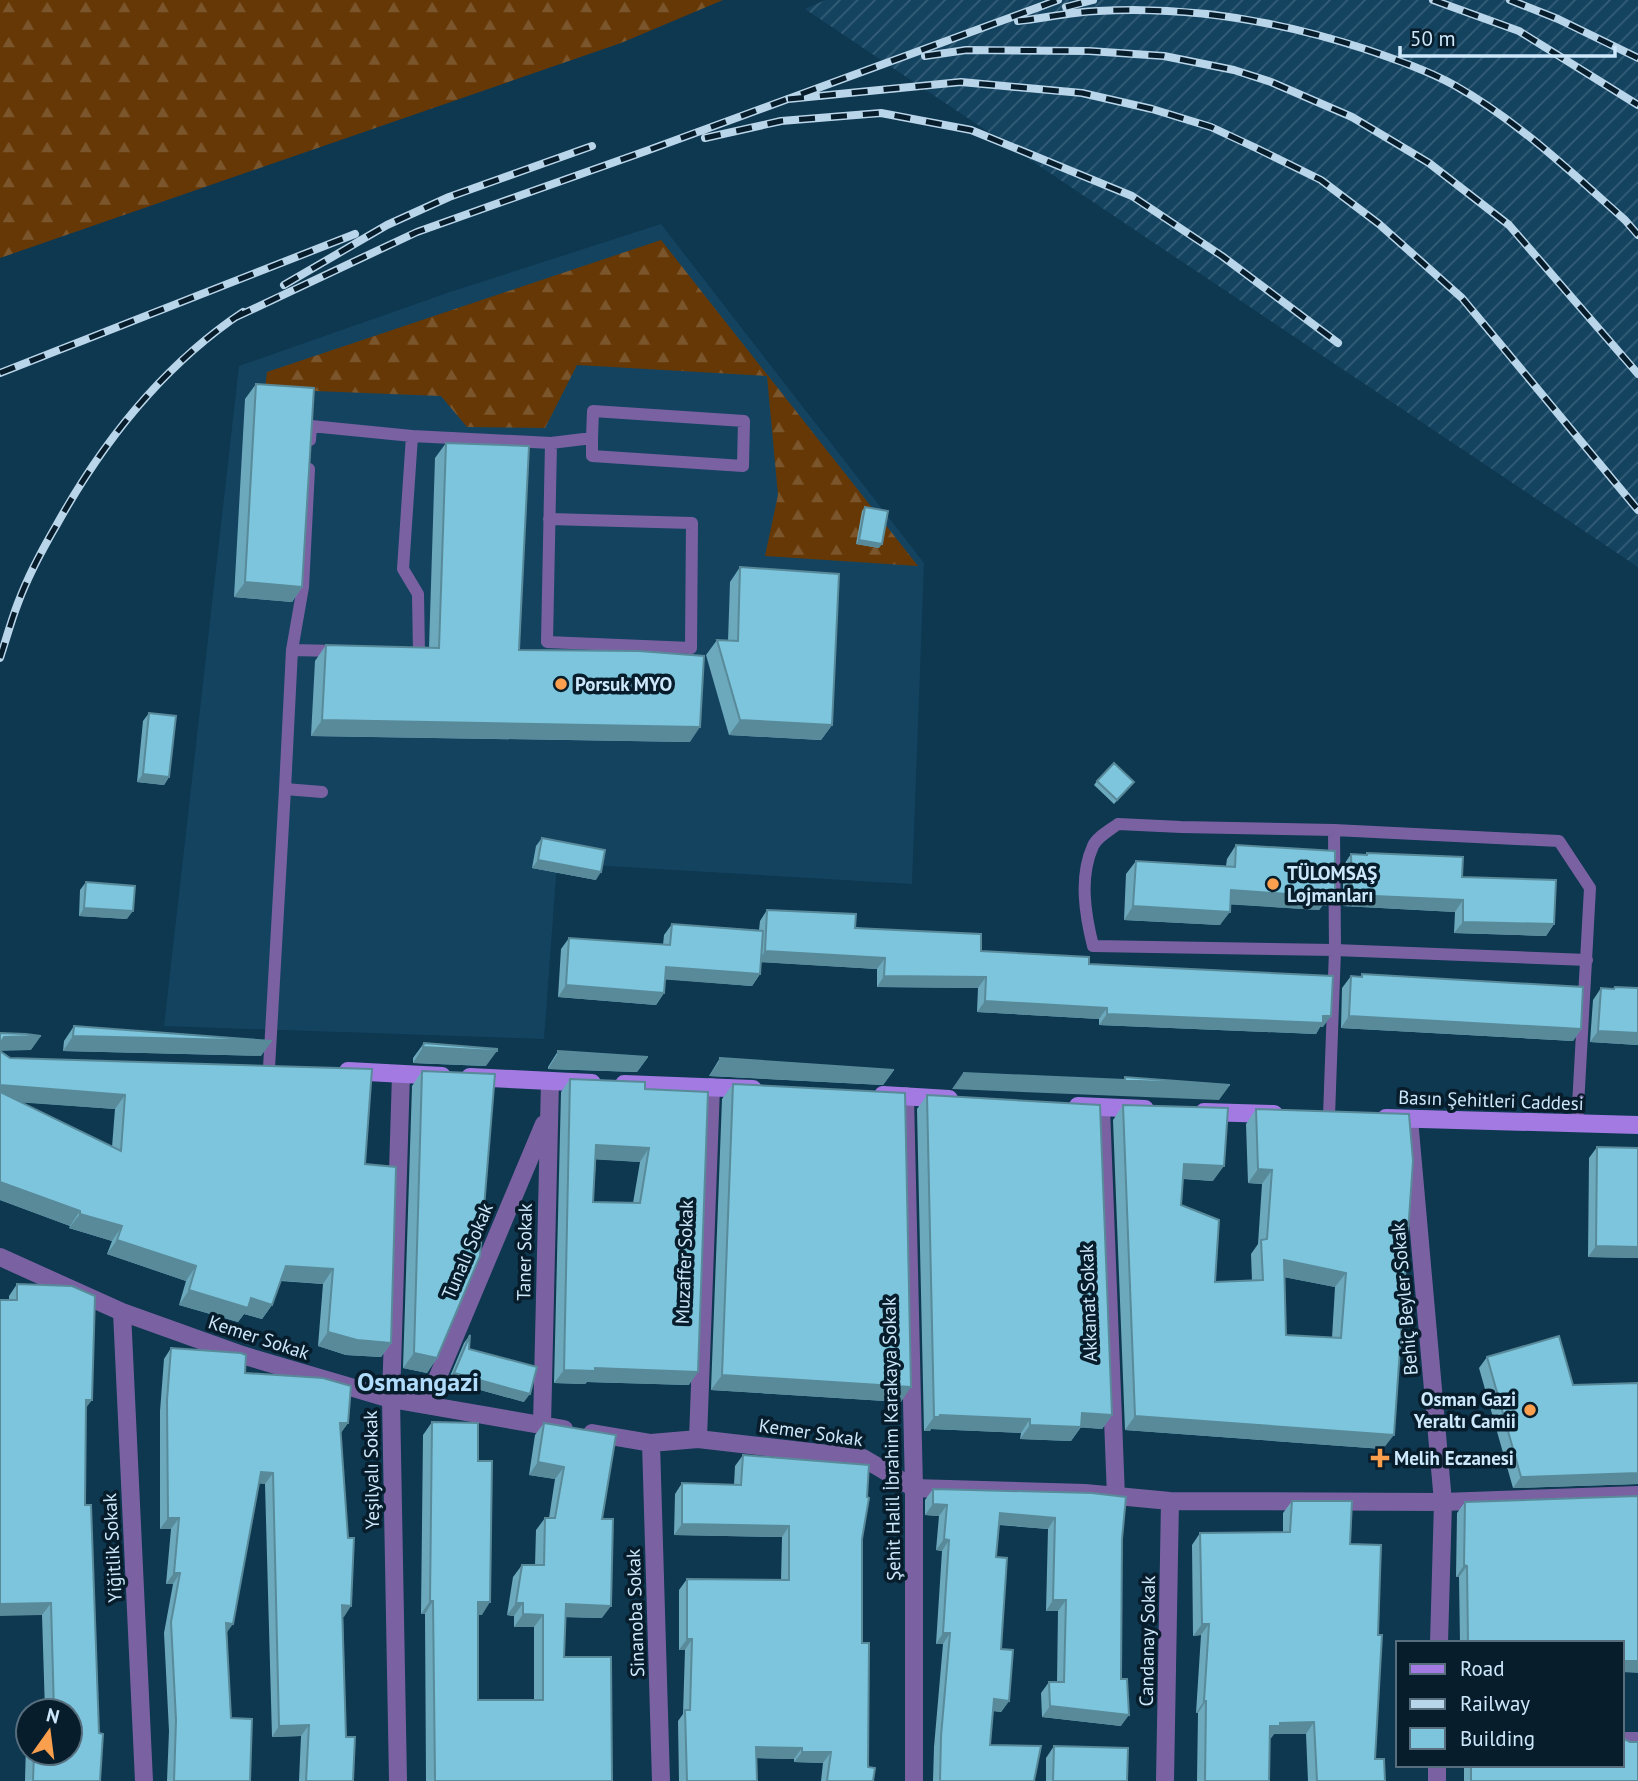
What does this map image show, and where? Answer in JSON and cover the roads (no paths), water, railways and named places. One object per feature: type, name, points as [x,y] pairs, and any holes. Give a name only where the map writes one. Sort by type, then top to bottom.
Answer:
[{"type":"main road","points":[[335,1071],[766,1089]]},
{"type":"main road","points":[[863,1094],[971,1100]]},
{"type":"main road","points":[[1062,1105],[1289,1115]]},
{"type":"main road","name":"Basın Şehitleri Caddesi","points":[[1369,1117],[1638,1125]]},
{"type":"street","name":"Yeşilyalı Sokak","points":[[398,1781],[391,1399],[401,1074]]},
{"type":"street","name":"Taner Sokak","points":[[542,1425],[550,1081]]},
{"type":"street","name":"Muzaffer Sokak","points":[[698,1439],[711,1087]]},
{"type":"street","name":"Şehit Halil İbrahim Karakaya Sokak","points":[[905,1096],[914,1488],[914,1781]]},
{"type":"street","name":"Akkanat Sokak","points":[[1101,1108],[1116,1497]]},
{"type":"street","name":"Tunalı Sokak","points":[[426,1405],[548,1113]]},
{"type":"street","name":"Behiç Beyler Sokak","points":[[1409,1119],[1443,1502],[1439,1641]]},
{"type":"street","name":"Kemer Sokak","points":[[0,1257],[122,1312],[242,1355],[391,1399],[651,1443],[698,1439],[863,1458],[914,1488],[1085,1493],[1170,1501],[1443,1502],[1638,1495]]},
{"type":"street","name":"Yiğitlik Sokak","points":[[122,1312],[144,1781]]},
{"type":"street","name":"Sinanoba Sokak","points":[[651,1443],[661,1781]]},
{"type":"street","name":"Candanay Sokak","points":[[1166,1781],[1170,1501]]},
{"type":"lane","points":[[593,411],[744,421],[743,466],[592,456],[592,438],[593,411]]},
{"type":"lane","points":[[269,1068],[292,650],[303,587],[311,426],[412,436],[551,443],[592,438]]},
{"type":"lane","points":[[394,653],[419,653],[418,594],[403,569],[412,436]]},
{"type":"lane","points":[[549,519],[692,523],[691,648],[547,642],[549,519],[551,443]]},
{"type":"lane","points":[[292,650],[356,652]]},
{"type":"lane","points":[[285,789],[322,792]]},
{"type":"lane","points":[[1577,1124],[1587,960],[1590,888],[1559,841],[1334,830],[1181,828],[1118,824],[1093,844],[1085,881],[1085,917],[1093,946],[1335,950],[1587,960]]},
{"type":"lane","points":[[1329,1116],[1335,950],[1334,830]]},
{"type":"railway","points":[[236,317],[417,232],[1058,0]]},
{"type":"railway","points":[[1066,7],[1093,0]]},
{"type":"railway","points":[[1433,0],[1519,31],[1638,105]]},
{"type":"railway","points":[[1510,0],[1558,19],[1638,58]]},
{"type":"railway","points":[[1018,21],[1098,11],[1200,13],[1267,23],[1376,53],[1444,80],[1478,99],[1564,166],[1625,220],[1638,235]]},
{"type":"railway","points":[[925,56],[966,50],[1089,51],[1164,56],[1234,70],[1271,82],[1352,117],[1429,163],[1509,225],[1638,374]]},
{"type":"railway","points":[[788,99],[961,82],[1082,93],[1152,109],[1211,127],[1256,148],[1321,180],[1379,224],[1462,298],[1638,510]]},
{"type":"railway","points":[[705,138],[781,121],[881,113],[971,130],[1132,196],[1222,256],[1338,343]]},
{"type":"railway","points":[[284,285],[387,225],[449,197],[592,146]]},
{"type":"railway","points":[[0,373],[355,234]]},
{"type":"railway","points":[[0,658],[15,610],[40,554],[93,465],[136,408],[160,382],[214,333],[243,312]]},
{"type":"place","name":"Porsuk MYO","points":[[561,684]]},
{"type":"place","name":"TÜLOMSAŞ Lojmanları","points":[[1273,884]]},
{"type":"place","name":"Osman Gazi Yeraltı Camii","points":[[1530,1410]]},
{"type":"place","name":"Melih Eczanesi","points":[[1380,1458]]},
{"type":"district","name":"Osmangazi","points":[[418,1382]]}]
